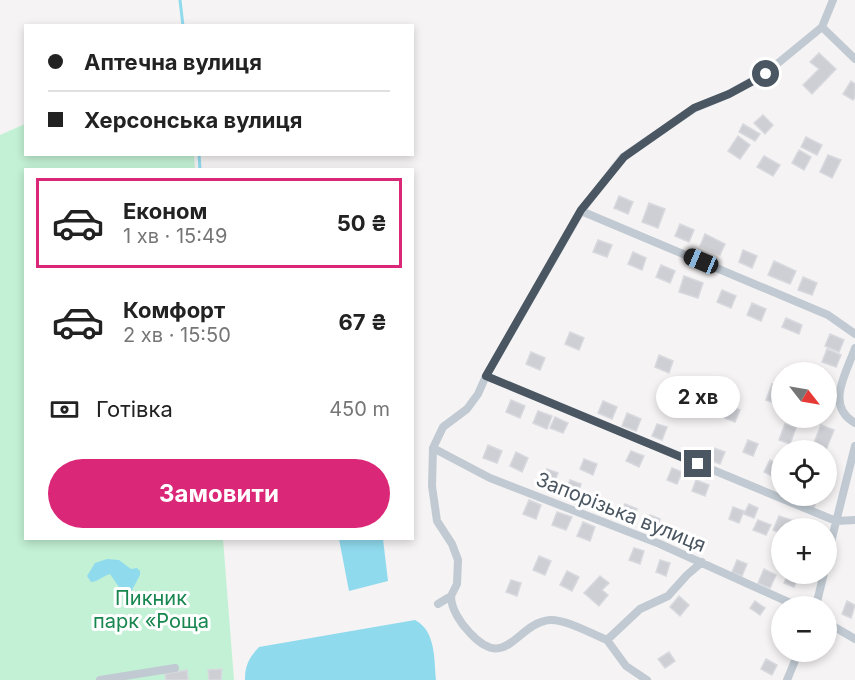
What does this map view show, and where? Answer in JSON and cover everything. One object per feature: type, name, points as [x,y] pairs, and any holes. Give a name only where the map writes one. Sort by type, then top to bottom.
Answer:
[{"type":"street","points":[[647,680],[626,666],[607,640],[564,622],[549,620],[535,626],[508,645],[496,649],[481,645],[465,627],[451,603],[451,596],[457,584],[458,560],[452,544],[437,521],[432,486],[434,448],[443,427],[467,409],[478,394],[486,376],[581,210],[624,157],[694,108],[729,94],[766,74],[822,27],[832,0]]},
{"type":"street","points":[[822,27],[855,59]]},
{"type":"street","points":[[581,210],[828,315],[855,334]]},
{"type":"street","points":[[855,348],[838,399],[839,408],[846,418],[855,423]]},
{"type":"street","points":[[486,376],[829,518]]},
{"type":"street","points":[[837,518],[855,446]]},
{"type":"street","name":"Запорізька вулиця","points":[[434,448],[490,478],[660,544],[775,596]]},
{"type":"street","points":[[837,521],[855,520]]},
{"type":"street","points":[[607,640],[640,609],[668,596],[702,562]]},
{"type":"street","points":[[438,604],[451,596]]},
{"type":"street","points":[[837,628],[855,639]]},
{"type":"street","points":[[788,680],[795,662]]},
{"type":"street","points":[[100,680],[175,668]]},
{"type":"green space","name":"Пикник парк «Роща","points":[[24,124],[24,156],[194,156],[195,168],[24,168],[24,540],[223,540],[234,680],[0,680],[0,135]]},
{"type":"water","points":[[339,540],[383,540],[388,581],[349,591]]},
{"type":"water","points":[[107,559],[119,560],[131,569],[137,568],[140,571],[131,592],[123,593],[110,574],[91,582],[87,576],[95,563]]},
{"type":"water","points":[[415,620],[427,631],[433,646],[436,680],[245,680],[248,662],[259,647]]},
{"type":"building","points":[[819,53],[836,69],[812,94],[803,85],[819,69],[810,62]]},
{"type":"building","points":[[851,81],[855,84],[853,100],[843,94]]},
{"type":"building","points":[[763,115],[773,125],[765,134],[754,123]]},
{"type":"building","points":[[743,124],[760,134],[755,141],[739,132]]},
{"type":"building","points":[[738,136],[750,145],[740,159],[728,151]]},
{"type":"building","points":[[806,137],[822,145],[817,155],[801,147]]},
{"type":"building","points":[[799,150],[811,157],[804,170],[792,163]]},
{"type":"building","points":[[828,155],[841,160],[832,178],[820,172]]},
{"type":"building","points":[[764,156],[780,165],[773,176],[757,167]]},
{"type":"building","points":[[619,196],[633,202],[628,214],[614,208]]},
{"type":"building","points":[[649,203],[665,209],[658,228],[642,222]]},
{"type":"building","points":[[680,224],[694,230],[689,242],[675,236]]},
{"type":"building","points":[[705,234],[725,244],[720,255],[700,246]]},
{"type":"building","points":[[598,240],[612,245],[607,257],[593,252]]},
{"type":"building","points":[[743,250],[757,256],[752,268],[739,262]]},
{"type":"building","points":[[633,252],[646,258],[642,270],[628,264]]},
{"type":"building","points":[[774,261],[796,271],[790,284],[768,275]]},
{"type":"building","points":[[661,265],[675,271],[670,283],[656,277]]},
{"type":"building","points":[[684,276],[703,283],[698,298],[679,292]]},
{"type":"building","points":[[803,277],[817,283],[812,295],[798,290]]},
{"type":"building","points":[[722,290],[736,296],[731,308],[717,302]]},
{"type":"building","points":[[752,303],[766,309],[761,321],[747,315]]},
{"type":"building","points":[[786,318],[802,325],[799,334],[782,327]]},
{"type":"building","points":[[570,332],[584,338],[579,350],[565,344]]},
{"type":"building","points":[[830,334],[844,340],[839,352],[825,346]]},
{"type":"building","points":[[827,349],[841,355],[837,365],[837,362],[822,362]]},
{"type":"building","points":[[531,352],[545,358],[540,370],[526,364]]},
{"type":"building","points":[[659,355],[673,361],[669,373],[655,367]]},
{"type":"building","points":[[674,379],[688,385],[683,397],[669,391]]},
{"type":"building","points":[[771,387],[771,402],[766,400]]},
{"type":"building","points":[[704,391],[714,395],[710,407],[700,403]]},
{"type":"building","points":[[511,400],[525,406],[520,418],[506,412]]},
{"type":"building","points":[[603,401],[617,407],[612,419],[598,413]]},
{"type":"building","points":[[730,406],[740,410],[735,422],[725,418]]},
{"type":"building","points":[[538,411],[552,416],[547,429],[533,423]]},
{"type":"building","points":[[627,413],[641,419],[636,431],[622,426]]},
{"type":"building","points":[[555,417],[568,423],[563,433],[550,428]]},
{"type":"building","points":[[657,424],[667,427],[662,440],[652,436]]},
{"type":"building","points":[[784,428],[796,428],[792,440],[779,440]]},
{"type":"building","points":[[820,428],[834,430],[830,440],[815,440]]},
{"type":"building","points":[[748,440],[758,444],[753,456],[743,452]]},
{"type":"building","points":[[488,445],[502,451],[497,463],[483,458]]},
{"type":"building","points":[[714,448],[725,452],[720,464],[710,460]]},
{"type":"building","points":[[631,451],[644,456],[639,467],[626,461]]},
{"type":"building","points":[[516,452],[528,458],[522,472],[510,466]]},
{"type":"building","points":[[584,459],[597,464],[593,475],[580,469]]},
{"type":"building","points":[[770,460],[771,460],[771,476],[764,472]]},
{"type":"building","points":[[672,468],[682,472],[677,484],[667,480]]},
{"type":"building","points":[[547,469],[558,473],[553,485],[543,482]]},
{"type":"building","points":[[570,480],[581,484],[577,496],[566,491]]},
{"type":"building","points":[[696,480],[709,485],[705,496],[692,491]]},
{"type":"building","points":[[529,500],[541,505],[536,519],[523,514]]},
{"type":"building","points":[[625,504],[637,509],[633,519],[620,515]]},
{"type":"building","points":[[749,504],[758,508],[754,518],[744,514]]},
{"type":"building","points":[[733,507],[744,511],[739,523],[729,519]]},
{"type":"building","points":[[557,512],[572,517],[566,530],[552,525]]},
{"type":"building","points":[[650,515],[660,519],[656,531],[645,527]]},
{"type":"building","points":[[758,520],[771,525],[766,535],[753,530]]},
{"type":"building","points":[[583,522],[595,527],[590,541],[577,536]]},
{"type":"building","points":[[634,548],[644,551],[640,564],[629,560]]},
{"type":"building","points":[[539,556],[551,561],[545,575],[533,570]]},
{"type":"building","points":[[660,560],[670,563],[666,576],[656,572]]},
{"type":"building","points":[[737,560],[747,564],[742,576],[732,572]]},
{"type":"building","points":[[764,569],[771,572],[770,588],[758,583]]},
{"type":"building","points":[[567,571],[579,577],[572,591],[560,585]]},
{"type":"building","points":[[600,576],[609,583],[602,590],[608,595],[599,606],[584,593]]},
{"type":"building","points":[[511,580],[521,583],[517,596],[506,592]]},
{"type":"building","points":[[679,596],[689,605],[680,616],[670,607]]},
{"type":"building","points":[[755,601],[765,608],[760,615],[750,608]]},
{"type":"building","points":[[847,601],[855,605],[851,618],[842,614]]},
{"type":"building","points":[[669,652],[675,661],[665,668],[658,659]]},
{"type":"building","points":[[766,659],[777,665],[772,675],[761,669]]},
{"type":"building","points":[[222,669],[221,680],[209,680],[208,670]]},
{"type":"building","points":[[187,670],[188,680],[166,680],[165,674]]},
{"type":"waterway","points":[[180,0],[183,24]]},
{"type":"waterway","points":[[199,156],[200,168]]},
{"type":"route","points":[[698,464],[486,376],[581,210],[624,157],[670,127],[694,108],[729,94],[766,74]]}]
